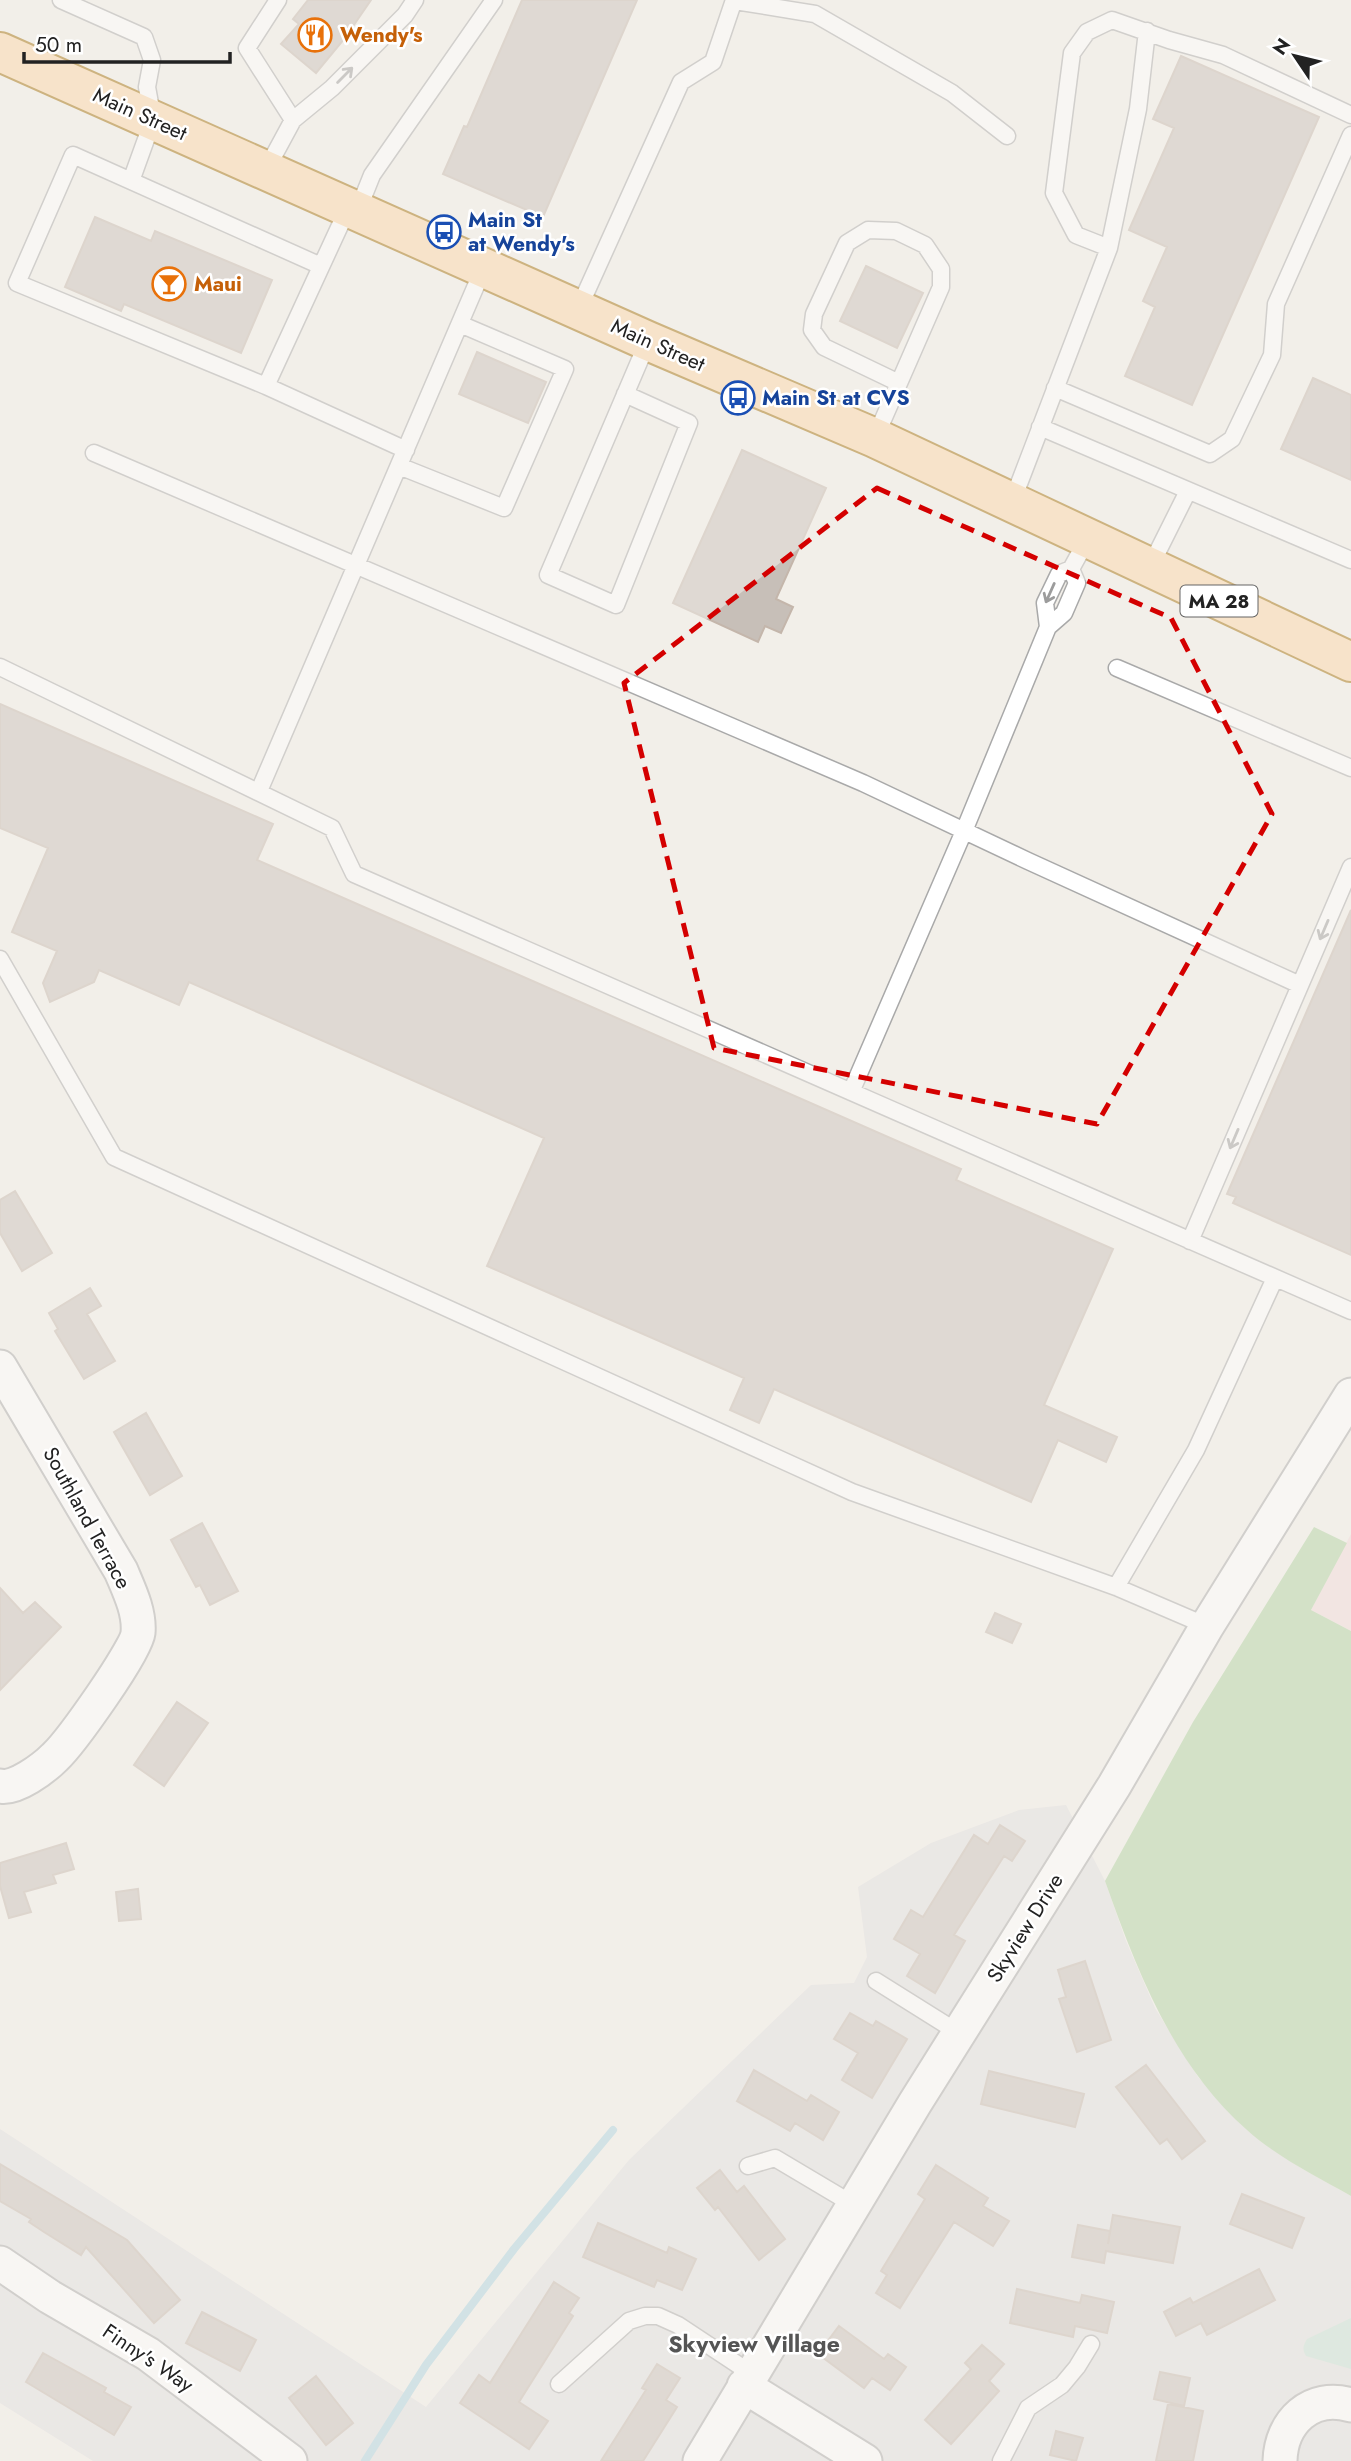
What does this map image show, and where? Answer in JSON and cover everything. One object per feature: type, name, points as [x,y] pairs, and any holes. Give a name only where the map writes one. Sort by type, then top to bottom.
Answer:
[{"type":"main road","name":"Main Street","points":[[0,52],[648,341],[875,438],[1012,502],[1080,553],[1150,568],[1351,662]]},
{"type":"street","name":"Southland Terrace","points":[[0,1367],[121,1571],[135,1605],[138,1634],[125,1663],[56,1757],[29,1777],[6,1788],[0,1786]]},
{"type":"street","name":"Skyview Drive","points":[[699,2461],[853,2205],[1114,1786],[1207,1626],[1351,1395]]},
{"type":"street","name":"Finny's Way","points":[[0,2263],[50,2297],[148,2354],[290,2461]]},
{"type":"street","points":[[748,2380],[865,2461]]},
{"type":"street","points":[[1280,2461],[1288,2428],[1303,2412],[1324,2403],[1351,2405]]},
{"type":"lane","points":[[61,0],[144,37],[152,60],[147,87],[153,120],[131,181]]},
{"type":"lane","points":[[278,0],[247,48],[293,120]]},
{"type":"lane","points":[[266,170],[293,120],[332,88],[405,15],[415,0]]},
{"type":"lane","points":[[266,386],[321,266],[372,175],[494,0]]},
{"type":"lane","points":[[578,310],[681,82],[713,62],[735,0],[815,14],[952,93],[1007,136]]},
{"type":"lane","points":[[1108,248],[1076,235],[1054,193],[1072,53],[1087,32],[1112,20],[1147,31],[1223,55],[1351,115]]},
{"type":"lane","points":[[1012,502],[1108,248],[1138,109],[1147,31]]},
{"type":"lane","points":[[1055,388],[1210,454],[1232,439],[1272,355],[1276,304],[1351,135]]},
{"type":"lane","points":[[321,266],[73,155],[17,283],[266,386],[407,450]]},
{"type":"lane","points":[[875,438],[941,287],[941,269],[925,245],[896,231],[868,230],[848,243],[814,314],[812,330],[824,346],[899,383]]},
{"type":"lane","points":[[259,791],[484,267]]},
{"type":"lane","points":[[400,466],[504,508],[565,369],[460,324]]},
{"type":"lane","points":[[625,394],[690,423],[616,605],[548,575],[625,394],[648,341]]},
{"type":"lane","points":[[1040,428],[1351,560]]},
{"type":"lane","points":[[94,453],[863,783],[1300,985]]},
{"type":"lane","points":[[1150,568],[1188,491]]},
{"type":"lane","points":[[851,1092],[964,831],[1048,626],[1045,603],[1059,574],[1080,553]]},
{"type":"lane","points":[[0,667],[332,828],[354,874],[1275,1278],[1349,1307]]},
{"type":"lane","points":[[1117,668],[1351,768]]},
{"type":"lane","points":[[1190,1241],[1351,867]]},
{"type":"lane","points":[[0,959],[114,1157],[852,1492],[1116,1587],[1207,1626]]},
{"type":"lane","points":[[1116,1587],[1196,1450],[1275,1278]]},
{"type":"lane","points":[[876,1982],[959,2033]]},
{"type":"lane","points":[[748,2166],[775,2158],[853,2205]]},
{"type":"lane","points":[[559,2384],[629,2321],[645,2316],[658,2316],[678,2325],[748,2380]]},
{"type":"lane","points":[[1001,2461],[1028,2408],[1062,2385],[1091,2344]]},
{"type":"highlighted area","points":[[877,488],[1171,618],[1272,814],[1097,1124],[714,1048],[624,683]]},
{"type":"shaded area","points":[[1351,1534],[1351,1631],[1311,1610]]},
{"type":"shaded area","points":[[1066,1805],[1105,1881],[1126,1941],[1155,2008],[1198,2077],[1247,2130],[1301,2168],[1351,2196],[1351,2461],[93,2461],[0,2403],[0,2129],[426,2407],[629,2160],[811,1985],[854,1983],[867,1957],[858,1887],[931,1843],[1019,1810]]},
{"type":"green space","points":[[1314,1527],[1347,1543],[1311,1610],[1351,1631],[1351,2196],[1297,2166],[1259,2140],[1221,2104],[1198,2076],[1160,2015],[1144,1982],[1105,1881],[1193,1722]]},
{"type":"green space","points":[[1351,2318],[1351,2369],[1306,2356],[1304,2348],[1307,2339]]},
{"type":"building","name":"Wendy's","points":[[308,0],[371,0],[345,38],[316,73],[281,44],[299,24],[293,19]]},
{"type":"building","points":[[522,0],[637,0],[543,217],[443,174],[464,126],[467,127]]},
{"type":"building","points":[[1181,56],[1319,117],[1192,405],[1125,376],[1155,307],[1143,301],[1167,247],[1129,230],[1174,128],[1153,119]]},
{"type":"building","name":"Maui","points":[[95,217],[151,241],[155,231],[272,280],[241,353],[124,304],[121,311],[65,287]]},
{"type":"building","points":[[866,266],[923,293],[897,348],[840,321]]},
{"type":"building","points":[[477,352],[546,382],[528,423],[459,394]]},
{"type":"building","points":[[1313,378],[1351,395],[1351,480],[1281,449]]},
{"type":"building","points":[[742,450],[826,488],[776,599],[793,607],[781,633],[765,626],[758,642],[673,603]]},
{"type":"building","points":[[0,704],[273,824],[257,860],[961,1169],[956,1180],[1113,1249],[1044,1405],[1117,1437],[1106,1462],[1058,1440],[1031,1502],[774,1389],[759,1423],[730,1410],[744,1378],[487,1266],[544,1138],[189,982],[179,1005],[99,970],[94,982],[50,1002],[43,983],[57,951],[12,932],[48,848],[0,828]]},
{"type":"building","points":[[1351,910],[1351,1255],[1233,1203],[1236,1197],[1227,1194]]},
{"type":"building","points":[[15,1191],[52,1253],[22,1271],[0,1233],[0,1200]]},
{"type":"building","points":[[90,1288],[101,1306],[87,1314],[115,1361],[84,1379],[55,1331],[58,1329],[49,1313]]},
{"type":"building","points":[[146,1413],[182,1476],[150,1495],[114,1432]]},
{"type":"building","points":[[202,1523],[238,1591],[210,1605],[200,1585],[196,1587],[171,1540]]},
{"type":"building","points":[[0,1588],[23,1613],[35,1602],[61,1627],[0,1690]]},
{"type":"building","points":[[995,1613],[1021,1624],[1012,1643],[986,1632]]},
{"type":"building","points":[[177,1702],[208,1723],[164,1786],[134,1765]]},
{"type":"building","points":[[1000,1825],[1025,1841],[1012,1861],[1004,1856],[954,1935],[965,1941],[935,1993],[907,1976],[920,1954],[894,1939],[911,1910],[923,1917],[974,1835],[988,1844]]},
{"type":"building","points":[[66,1843],[74,1869],[53,1875],[56,1883],[24,1892],[31,1912],[9,1918],[0,1886],[0,1863]]},
{"type":"building","points":[[138,1889],[141,1919],[119,1921],[116,1892]]},
{"type":"building","points":[[1085,1961],[1111,2040],[1077,2052],[1059,1999],[1066,1997],[1058,1970]]},
{"type":"building","points":[[850,2013],[873,2026],[876,2021],[907,2039],[872,2098],[842,2080],[858,2053],[834,2039]]},
{"type":"building","points":[[1146,2065],[1205,2141],[1182,2159],[1167,2139],[1160,2144],[1116,2087]]},
{"type":"building","points":[[754,2070],[807,2101],[811,2095],[839,2112],[823,2140],[795,2123],[790,2131],[737,2101]]},
{"type":"building","points":[[989,2071],[1084,2094],[1075,2127],[981,2104]]},
{"type":"building","points":[[0,2164],[127,2240],[180,2300],[154,2323],[86,2247],[81,2255],[29,2222],[31,2219],[0,2201]]},
{"type":"building","points":[[936,2165],[988,2198],[983,2206],[1009,2221],[993,2246],[954,2222],[900,2308],[876,2293],[887,2275],[881,2271],[925,2199],[918,2194]]},
{"type":"building","points":[[720,2170],[737,2192],[744,2186],[785,2239],[759,2260],[718,2207],[715,2210],[697,2188]]},
{"type":"building","points":[[1242,2194],[1304,2218],[1292,2248],[1230,2224]]},
{"type":"building","points":[[1113,2215],[1180,2227],[1173,2263],[1106,2251],[1104,2263],[1072,2257],[1078,2225],[1110,2231],[1108,2244]]},
{"type":"building","points":[[598,2223],[667,2253],[669,2247],[696,2259],[682,2290],[657,2280],[654,2287],[583,2257]]},
{"type":"building","points":[[1259,2269],[1275,2300],[1207,2335],[1201,2323],[1176,2336],[1164,2312],[1190,2298],[1193,2303]]},
{"type":"building","points":[[554,2282],[579,2298],[569,2313],[573,2316],[519,2402],[548,2421],[529,2449],[460,2403],[479,2375],[490,2383]]},
{"type":"building","points":[[1017,2289],[1080,2303],[1082,2295],[1114,2302],[1107,2333],[1075,2326],[1073,2337],[1010,2323]]},
{"type":"building","points":[[202,2312],[256,2340],[240,2371],[186,2343]]},
{"type":"building","points":[[839,2326],[884,2359],[888,2354],[906,2367],[890,2390],[872,2378],[864,2388],[818,2354]]},
{"type":"building","points":[[982,2345],[1004,2364],[989,2381],[999,2391],[951,2444],[925,2420],[971,2369],[965,2363]]},
{"type":"building","points":[[43,2353],[106,2388],[104,2392],[131,2407],[114,2435],[26,2382]]},
{"type":"building","points":[[657,2364],[680,2378],[666,2400],[677,2407],[643,2461],[601,2461],[646,2390],[642,2388]]},
{"type":"building","points":[[1160,2372],[1190,2378],[1184,2406],[1154,2399]]},
{"type":"building","points":[[316,2376],[353,2423],[326,2445],[289,2398]]},
{"type":"building","points":[[1168,2404],[1203,2411],[1193,2461],[1156,2461]]},
{"type":"building","points":[[1056,2431],[1083,2438],[1076,2461],[1050,2455]]},
{"type":"waterway","points":[[365,2461],[426,2365],[514,2249],[613,2130]]},
{"type":"place","name":"Wendy's","points":[[315,35]]},
{"type":"place","name":"Main St at Wendy's","points":[[444,232]]},
{"type":"place","name":"Maui","points":[[169,284]]},
{"type":"place","name":"Main St at CVS","points":[[738,398]]},
{"type":"district","name":"Skyview Village","points":[[754,2344]]}]
